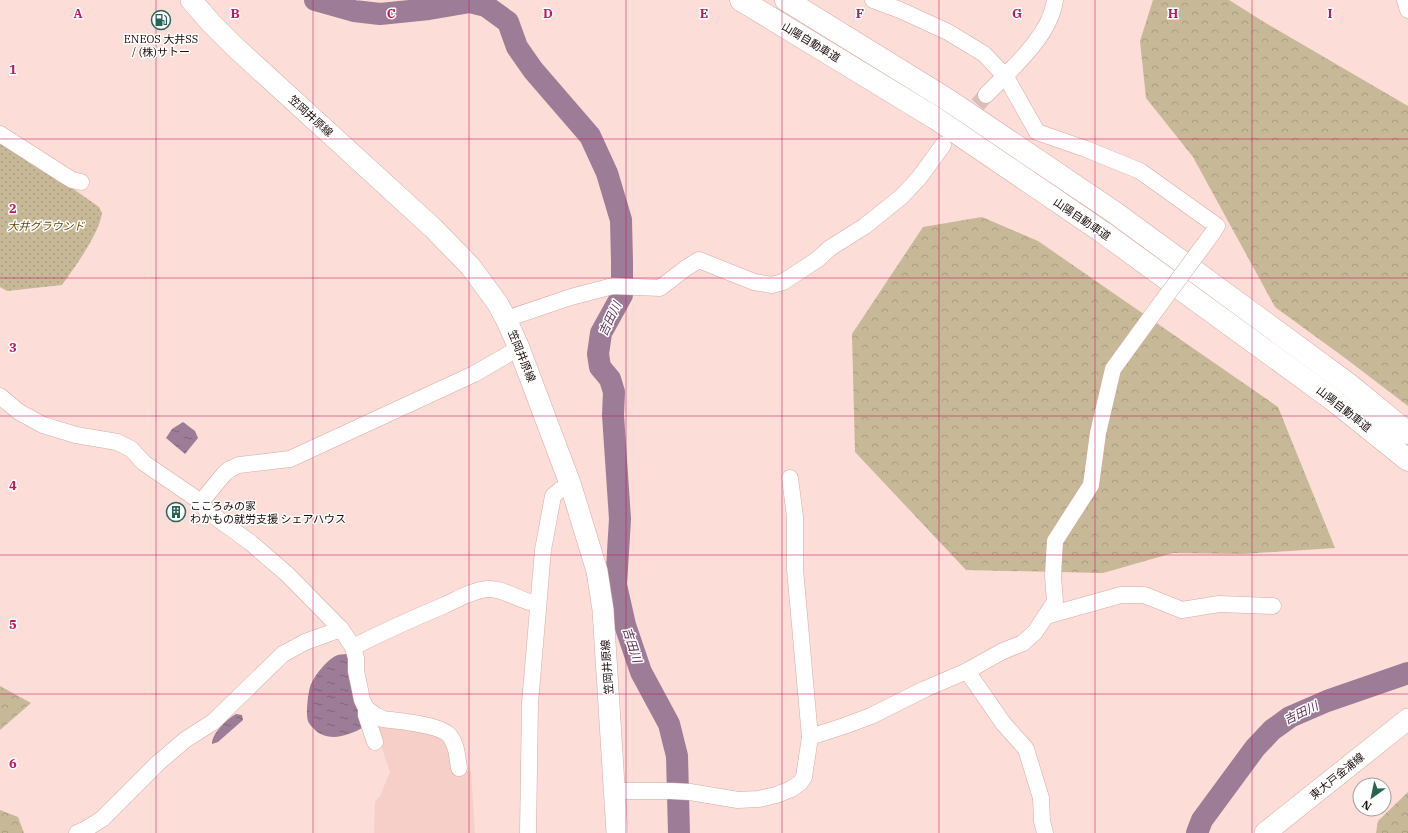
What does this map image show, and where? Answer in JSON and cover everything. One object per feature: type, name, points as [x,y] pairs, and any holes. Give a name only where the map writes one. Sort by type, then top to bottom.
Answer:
[{"type":"highway","name":"山陽自動車道","points":[[741,0],[935,118],[1082,218],[1332,399],[1408,460]]},
{"type":"highway","name":"山陽自動車道","points":[[786,0],[948,100],[1114,212],[1347,383],[1408,433]]},
{"type":"main road","name":"笠岡井原線","points":[[197,2],[240,51],[433,228],[470,266],[498,304],[506,319],[519,348],[571,486],[597,571],[603,610],[617,833]]},
{"type":"main road","name":"東大戸金浦線","points":[[1265,833],[1408,719]]},
{"type":"street","points":[[810,737],[871,716],[1023,643],[1035,632],[1055,602],[1053,576],[1055,541],[1091,485],[1098,433],[1113,369],[1218,226],[1140,171],[1086,148],[1037,132],[1006,77],[984,54],[948,32],[900,10],[873,0]]},
{"type":"street","points":[[986,95],[1018,65],[1051,17],[1055,0]]},
{"type":"street","points":[[1405,0],[1408,10]]},
{"type":"street","points":[[0,134],[64,176],[81,182]]},
{"type":"street","points":[[506,319],[571,297],[613,286],[631,288],[660,288],[699,260],[754,282],[772,285],[783,282],[818,260],[830,248],[865,226],[901,197],[919,178],[943,145]]},
{"type":"street","points":[[202,502],[224,474],[230,469],[239,465],[290,459],[474,374],[519,348]]},
{"type":"street","points":[[0,396],[18,412],[43,425],[76,435],[117,442],[131,449],[144,463],[202,502],[207,511],[251,542],[287,574],[341,629],[353,648],[356,658],[356,671],[362,700],[366,708],[383,719],[439,728],[449,735],[456,746],[459,768]]},
{"type":"street","points":[[615,791],[677,791],[738,800],[759,799],[786,791],[800,783],[804,777],[810,737],[795,569],[795,517],[790,478]]},
{"type":"street","points":[[528,833],[530,703],[543,550],[553,496],[560,490],[571,486]]},
{"type":"street","points":[[353,648],[396,626],[479,591],[488,589],[496,590],[531,603],[538,604]]},
{"type":"street","points":[[1046,616],[1121,595],[1144,595],[1182,610],[1219,604],[1273,606]]},
{"type":"street","points":[[77,833],[102,819],[158,763],[185,740],[213,722],[283,654],[305,642],[341,629]]},
{"type":"street","points":[[967,671],[1003,723],[1026,749],[1041,798],[1042,822],[1045,833]]},
{"type":"street","points":[[366,708],[366,715],[374,742]]},
{"type":"shaded area","points":[[374,720],[445,738],[455,772],[471,771],[475,833],[374,833],[375,802],[380,796],[390,772],[373,722]]},
{"type":"green space","points":[[1153,0],[1229,0],[1408,106],[1408,406],[1275,307],[1193,157],[1146,98],[1140,41]]},
{"type":"green space","name":"大井グラウンド","points":[[0,140],[99,207],[102,213],[96,231],[80,260],[62,285],[7,291],[0,287]]},
{"type":"green space","points":[[982,217],[1038,241],[1278,407],[1335,548],[1243,554],[1173,553],[1103,573],[966,570],[855,452],[852,334],[923,227]]},
{"type":"green space","points":[[0,686],[31,703],[0,730]]},
{"type":"green space","points":[[1408,792],[1408,833],[1376,833],[1378,821],[1382,817],[1392,817],[1392,807]]},
{"type":"green space","points":[[0,810],[18,817],[24,833],[0,833]]},
{"type":"water","points":[[183,422],[195,431],[198,438],[185,454],[166,438],[172,429]]},
{"type":"water","points":[[350,654],[364,727],[346,735],[333,737],[327,736],[315,730],[310,725],[308,720],[307,705],[310,687],[318,673],[330,660],[338,655]]},
{"type":"water","points":[[236,714],[242,715],[243,720],[218,742],[212,744],[212,740],[217,731]]},
{"type":"waterway","name":"吉田川","points":[[315,0],[354,11],[380,14],[429,9],[470,2],[486,6],[508,22],[517,47],[533,70],[590,136],[607,173],[621,220],[622,261],[622,295],[601,333],[598,354],[600,367],[610,379],[614,392],[613,415],[620,519],[616,585],[625,625],[641,672],[669,724],[677,756],[679,833]]},
{"type":"waterway","name":"吉田川","points":[[1197,833],[1202,820],[1255,748],[1272,730],[1290,717],[1327,701],[1408,673]]},
{"type":"tunnel","points":[[962,123],[986,95]]},
{"type":"place","name":"ENEOS 大井SS / (株)サトー","points":[[161,20]]},
{"type":"place","name":"こころみの家 わかもの就労支援 シェアハウス","points":[[176,512]]}]
